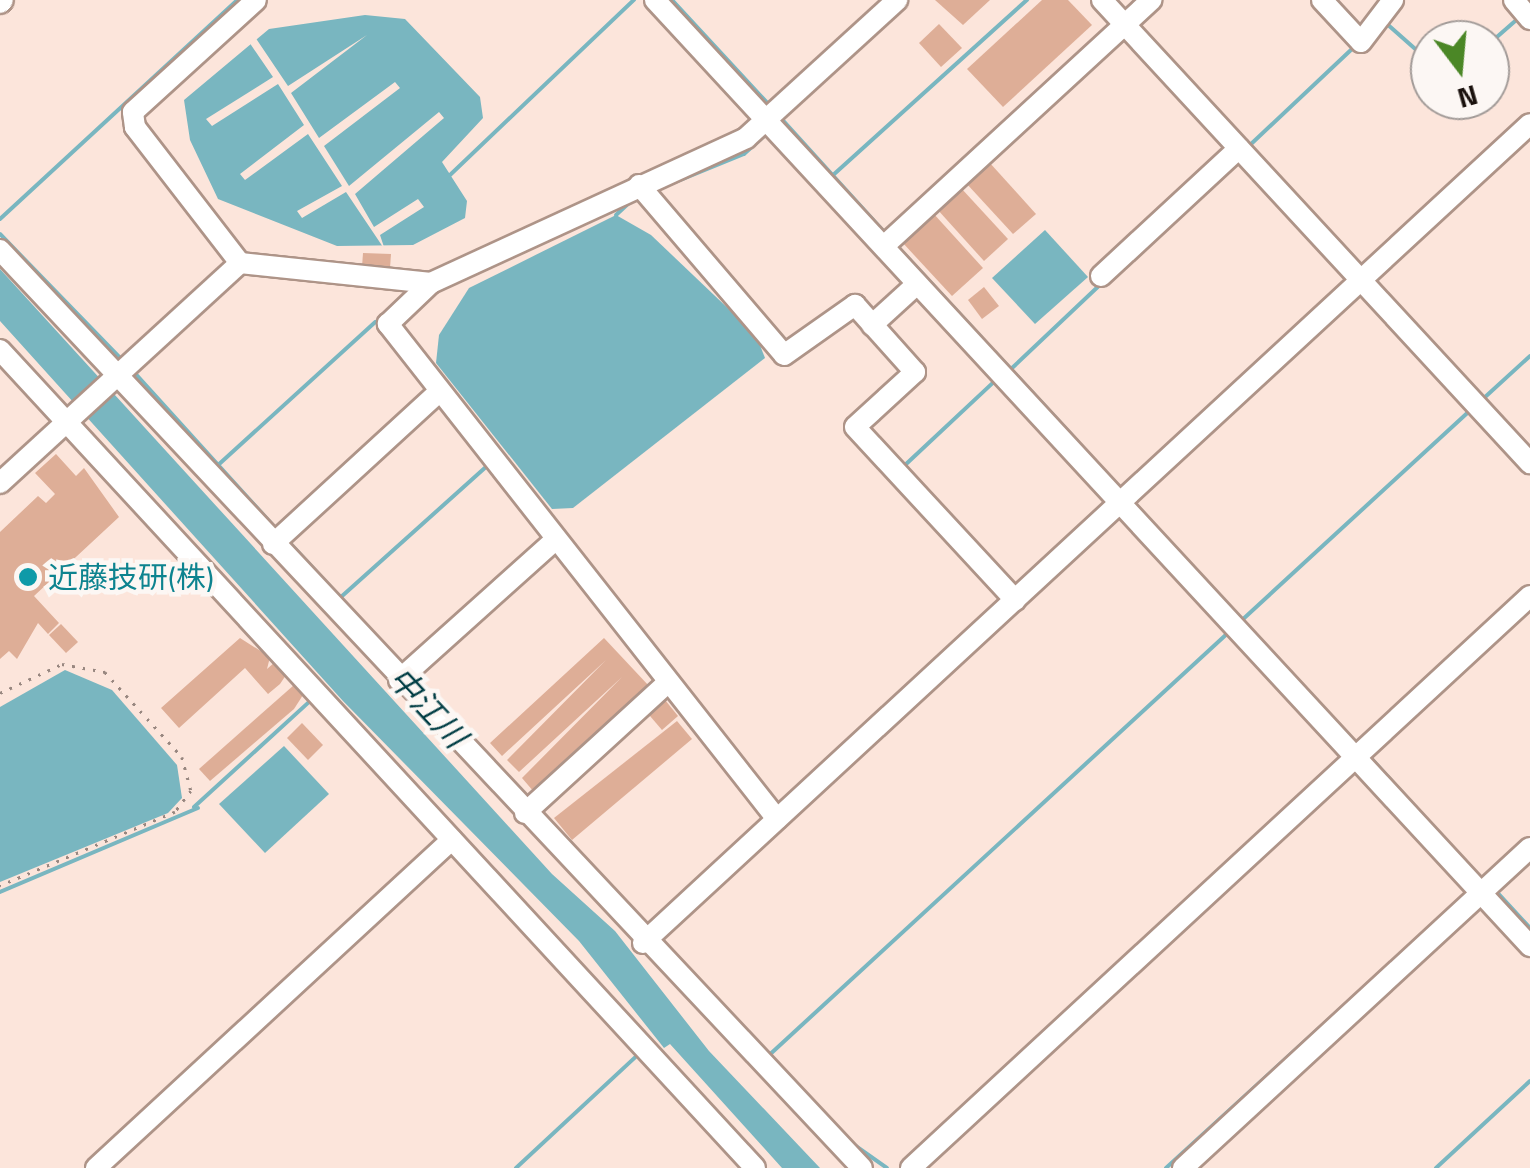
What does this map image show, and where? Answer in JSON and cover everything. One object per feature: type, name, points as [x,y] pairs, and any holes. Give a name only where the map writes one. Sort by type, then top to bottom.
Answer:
[{"type":"street","points":[[256,0],[134,112],[135,127],[240,263],[431,283]]},
{"type":"street","points":[[656,0],[1530,946]]},
{"type":"street","points":[[776,819],[664,686],[388,324],[431,283],[639,185],[730,148],[897,0]]},
{"type":"street","points":[[1102,0],[1530,462]]},
{"type":"street","points":[[885,246],[1151,0]]},
{"type":"street","points":[[1322,0],[1361,42],[1394,0]]},
{"type":"street","points":[[1514,0],[1530,20]]},
{"type":"street","points":[[643,943],[1530,124]]},
{"type":"street","points":[[1101,276],[1239,148]]},
{"type":"street","points":[[639,185],[784,356],[855,305],[915,372],[855,427],[1015,600]]},
{"type":"street","points":[[0,250],[643,943],[862,1168]]},
{"type":"street","points":[[0,483],[240,263]]},
{"type":"street","points":[[872,325],[917,284]]},
{"type":"street","points":[[0,350],[755,1168]]},
{"type":"street","points":[[273,544],[439,392]]},
{"type":"street","points":[[399,680],[554,541]]},
{"type":"street","points":[[911,1168],[1530,596]]},
{"type":"street","points":[[525,813],[664,686]]},
{"type":"street","points":[[96,1168],[452,840]]},
{"type":"street","points":[[1183,1168],[1530,848]]},
{"type":"path","points":[[0,693],[62,664],[105,672],[182,757],[192,792],[175,812],[0,886]]},
{"type":"water","points":[[365,15],[405,19],[480,97],[483,118],[442,162],[467,201],[465,218],[413,245],[337,246],[218,199],[190,140],[184,100],[269,29]]},
{"type":"water","points":[[616,215],[651,235],[756,335],[765,358],[573,508],[552,509],[436,363],[439,335],[469,288]]},
{"type":"water","points":[[1045,230],[1088,277],[1035,324],[992,278]]},
{"type":"water","points":[[0,269],[552,874],[615,931],[709,1051],[820,1168],[782,1168],[670,1044],[664,1048],[579,941],[343,701],[0,321]]},
{"type":"water","points":[[65,670],[112,690],[177,765],[182,798],[168,813],[0,882],[0,707]]},
{"type":"water","points":[[284,746],[329,794],[265,853],[219,804]]},
{"type":"pier","points":[[367,35],[291,93],[319,138],[395,82],[400,88],[324,146],[349,186],[439,112],[444,118],[355,194],[374,227],[418,199],[424,207],[380,235],[385,250],[346,192],[302,218],[297,211],[342,186],[308,134],[245,180],[240,174],[304,125],[278,84],[212,126],[206,119],[273,77],[249,42],[255,37],[288,86]]},
{"type":"building","points":[[935,0],[990,0],[963,25]]},
{"type":"building","points":[[1042,0],[1068,0],[1092,25],[1003,107],[967,69]]},
{"type":"building","points":[[939,24],[962,48],[941,67],[919,43]]},
{"type":"building","points":[[989,162],[1036,214],[1013,234],[966,183]]},
{"type":"building","points":[[961,188],[1008,239],[984,261],[937,209]]},
{"type":"building","points":[[933,213],[983,268],[952,296],[902,242]]},
{"type":"building","points":[[363,253],[391,254],[390,268],[362,267]]},
{"type":"building","points":[[984,287],[999,306],[982,319],[968,300]]},
{"type":"building","name":"近藤技研(株)","points":[[56,454],[76,476],[84,468],[119,517],[34,596],[59,623],[48,634],[38,623],[17,659],[9,651],[0,659],[0,532],[38,496],[46,503],[55,494],[35,473]]},
{"type":"building","points":[[61,624],[78,642],[66,653],[49,635]]},
{"type":"building","points":[[240,638],[270,657],[267,669],[275,662],[286,675],[280,684],[268,694],[245,668],[179,728],[161,708]]},
{"type":"building","points":[[604,638],[649,686],[534,792],[522,778],[622,677],[519,772],[507,760],[606,660],[502,756],[490,743]]},
{"type":"building","points":[[294,685],[303,695],[294,709],[210,781],[199,769]]},
{"type":"building","points":[[661,695],[678,716],[662,730],[644,709]]},
{"type":"building","points":[[677,721],[692,739],[572,840],[554,818]]},
{"type":"building","points":[[302,723],[323,745],[308,760],[287,738]]},
{"type":"waterway","points":[[0,219],[237,0]]},
{"type":"waterway","points":[[450,175],[634,0]]},
{"type":"waterway","points":[[672,0],[771,107]]},
{"type":"waterway","points":[[832,176],[1027,0]]},
{"type":"waterway","points":[[1510,26],[1521,16]]},
{"type":"waterway","points":[[1387,24],[1410,44]]},
{"type":"waterway","points":[[1250,145],[1354,47],[1369,47]]},
{"type":"waterway","points":[[779,116],[887,235]]},
{"type":"waterway","points":[[668,185],[744,154],[766,134]]},
{"type":"waterway","points":[[616,215],[631,201]]},
{"type":"waterway","points":[[0,234],[121,359]]},
{"type":"waterway","points":[[896,245],[981,337]]},
{"type":"waterway","points":[[1011,369],[1101,284]]},
{"type":"waterway","points":[[217,466],[375,322]]},
{"type":"waterway","points":[[995,352],[1078,442]]},
{"type":"waterway","points":[[1484,398],[1530,356]]},
{"type":"waterway","points":[[133,371],[279,532]]},
{"type":"waterway","points":[[904,466],[996,380]]},
{"type":"waterway","points":[[1241,621],[1469,411]]},
{"type":"waterway","points":[[341,597],[486,467]]},
{"type":"waterway","points":[[288,541],[390,651]]},
{"type":"waterway","points":[[766,1058],[1230,631]]},
{"type":"waterway","points":[[194,807],[310,701]]},
{"type":"waterway","points":[[1369,756],[1482,880]]},
{"type":"waterway","points":[[0,892],[198,808]]},
{"type":"waterway","points":[[1496,891],[1530,928]]},
{"type":"waterway","points":[[1166,1168],[1386,967]]},
{"type":"waterway","points":[[516,1168],[641,1052]]},
{"type":"waterway","points":[[1436,1168],[1530,1081]]},
{"type":"waterway","points":[[850,1142],[887,1168]]},
{"type":"place","name":"近藤技研(株)","points":[[28,577]]},
{"type":"water label","name":"中江川","points":[[428,707]]}]
